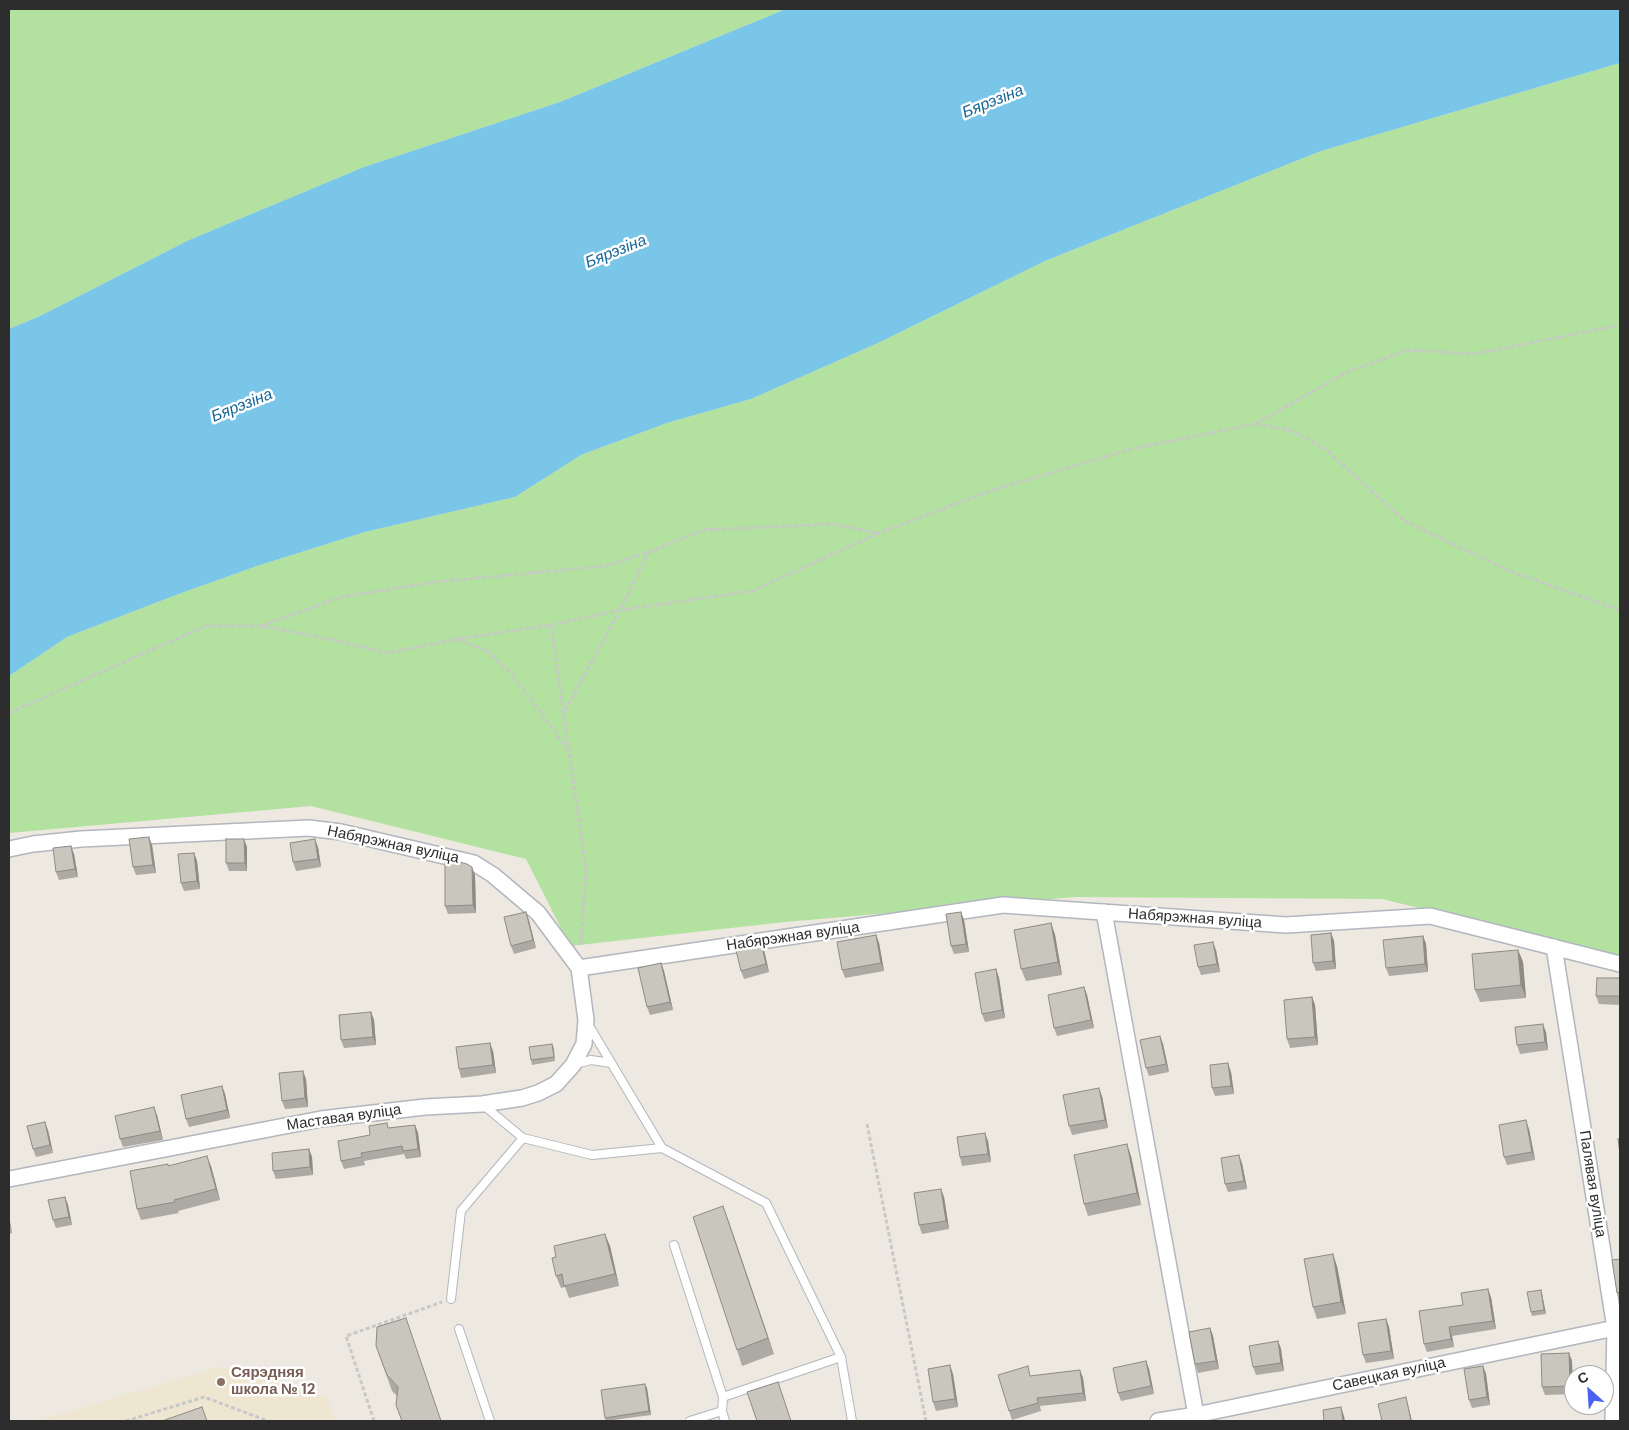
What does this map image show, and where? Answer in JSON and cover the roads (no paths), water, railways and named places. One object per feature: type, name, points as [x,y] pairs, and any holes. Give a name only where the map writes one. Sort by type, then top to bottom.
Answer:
[{"type":"street","name":"Набярэжная вуліца","points":[[9,849],[33,844],[81,839],[309,828],[341,832],[474,863],[493,875],[538,912],[579,968],[1003,905],[1286,925],[1430,916],[1620,964]]},
{"type":"street","points":[[1104,912],[1196,1415]]},
{"type":"street","name":"Палявая вуліца","points":[[1554,947],[1618,1328],[1613,1421]]},
{"type":"street","name":"Маставая вуліца","points":[[9,1178],[321,1120],[425,1107],[482,1104],[522,1098],[538,1093],[556,1084],[573,1065],[584,1044],[586,1020],[579,968]]},
{"type":"street","name":"Савецкая вуліца","points":[[1158,1421],[1196,1415],[1618,1328]]},
{"type":"lane","points":[[586,1020],[662,1148],[766,1203],[841,1357],[852,1421]]},
{"type":"lane","points":[[573,1065],[591,1060],[611,1062]]},
{"type":"lane","points":[[482,1104],[523,1138],[592,1154],[662,1148]]},
{"type":"lane","points":[[451,1299],[461,1211],[523,1138]]},
{"type":"lane","points":[[674,1245],[724,1397],[722,1411],[725,1421]]},
{"type":"lane","points":[[459,1329],[490,1421]]},
{"type":"lane","points":[[724,1397],[841,1357]]},
{"type":"lane","points":[[690,1421],[722,1411]]},
{"type":"water","name":"Бярэзіна","points":[[786,9],[1620,9],[1620,63],[1321,151],[1045,261],[878,343],[751,399],[667,423],[581,455],[515,497],[365,532],[257,566],[67,637],[9,676],[9,329],[40,316],[189,240],[364,167],[560,102]]},
{"type":"place","name":"Сярэдняя школа № 12","points":[[221,1382]]}]
